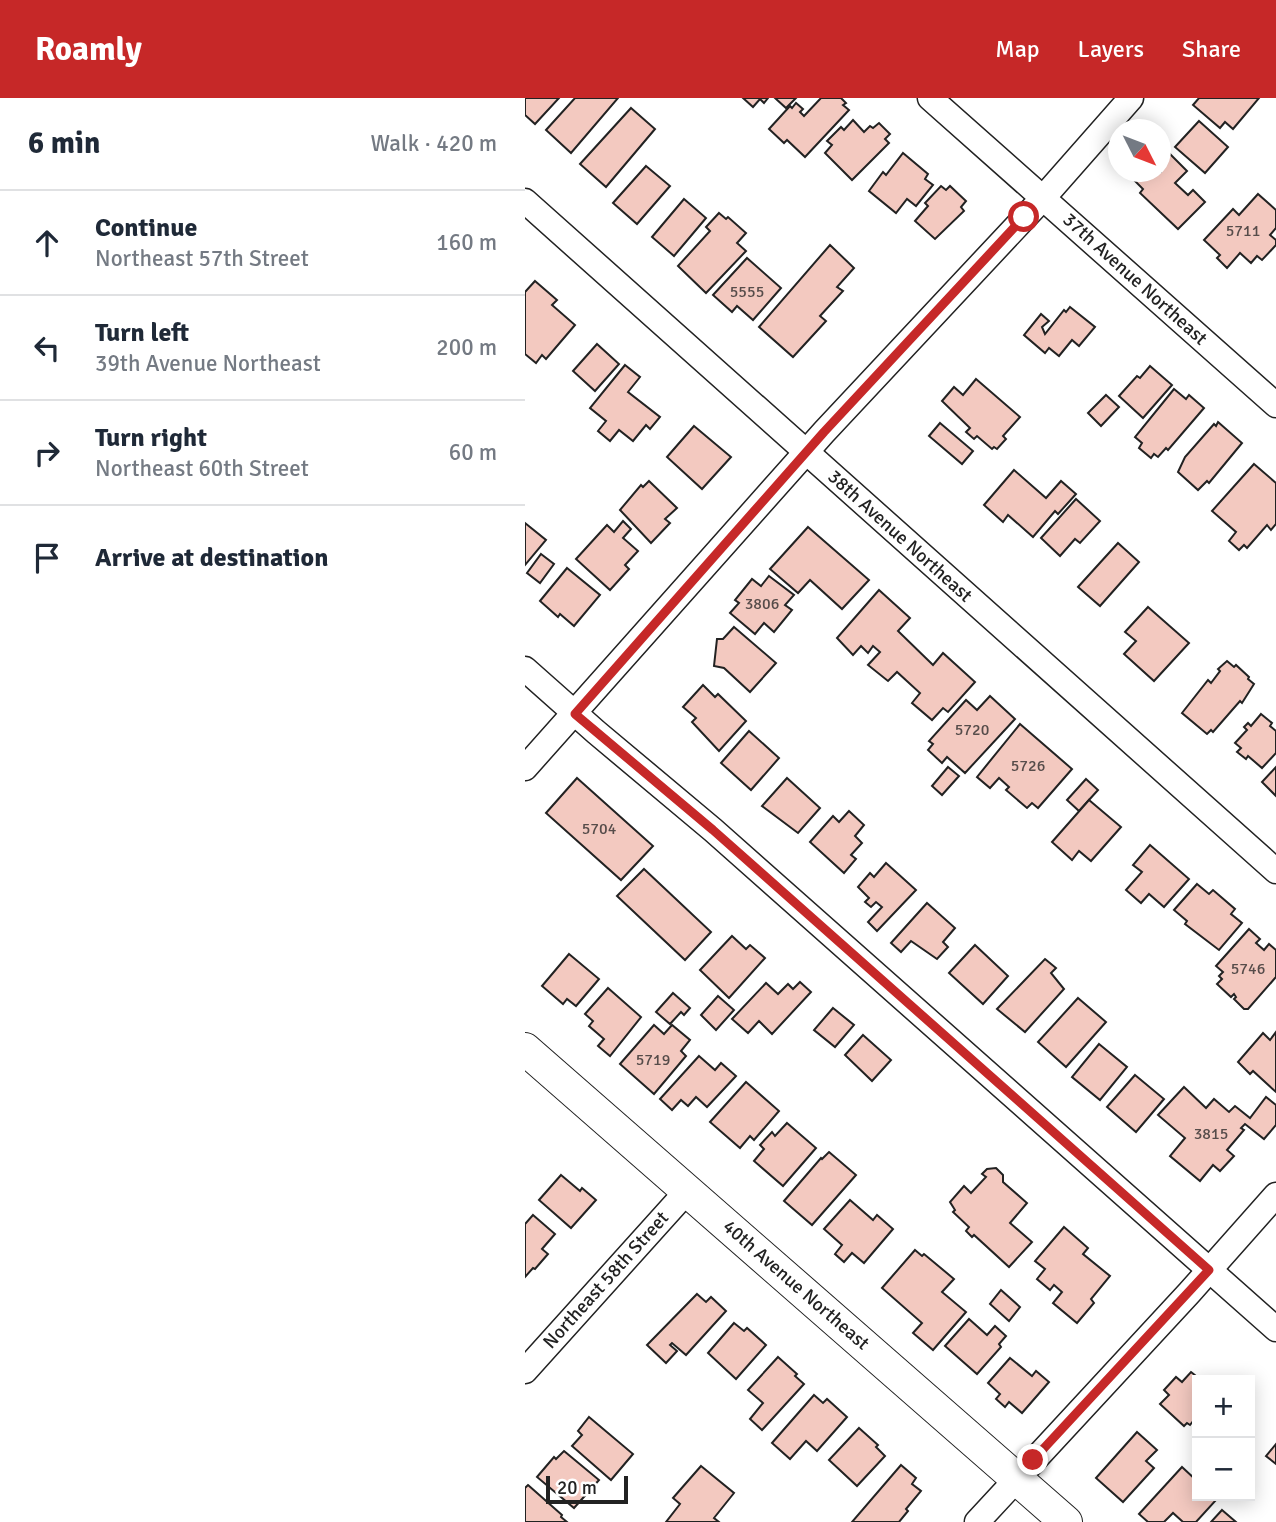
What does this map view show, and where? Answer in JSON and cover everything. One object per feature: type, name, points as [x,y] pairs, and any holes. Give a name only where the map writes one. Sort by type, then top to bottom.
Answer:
[{"type":"street","name":"37th Avenue Northeast","points":[[930,98],[1276,405]]},
{"type":"street","points":[[525,768],[806,454],[1043,198],[1131,98]]},
{"type":"street","name":"38th Avenue Northeast","points":[[525,201],[1276,871]]},
{"type":"street","points":[[525,669],[713,830],[1276,1329]]},
{"type":"street","name":"40th Avenue Northeast","points":[[525,1049],[1066,1522]]},
{"type":"street","name":"Northeast 58th Street","points":[[525,1371],[688,1190]]},
{"type":"street","points":[[977,1522],[1276,1195]]},
{"type":"building","points":[[525,98],[559,98],[535,124],[525,115]]},
{"type":"building","points":[[575,98],[618,98],[571,153],[546,130]]},
{"type":"building","points":[[743,98],[768,98],[764,103],[760,99],[753,107]]},
{"type":"building","points":[[775,98],[796,98],[786,108]]},
{"type":"building","points":[[821,98],[841,98],[846,103],[843,105],[849,110],[805,157],[787,140],[784,143],[769,129],[790,106],[792,108],[796,103],[803,109],[800,112],[804,116]]},
{"type":"building","points":[[1199,98],[1259,98],[1233,129],[1225,122],[1220,128],[1193,105]]},
{"type":"building","points":[[631,108],[655,129],[606,187],[580,164]]},
{"type":"building","points":[[853,120],[864,132],[879,123],[890,134],[885,139],[889,143],[852,180],[825,153],[832,145],[827,141],[841,127],[844,130]]},
{"type":"building","points":[[1199,121],[1228,147],[1205,173],[1175,147]]},
{"type":"building","points":[[903,153],[928,174],[925,179],[933,185],[916,206],[907,199],[896,213],[869,191],[883,172],[886,175]]},
{"type":"building","points":[[1171,155],[1187,171],[1175,183],[1188,195],[1193,190],[1205,202],[1178,229],[1140,193],[1143,189],[1136,182],[1171,182]]},
{"type":"building","points":[[646,166],[670,186],[637,224],[613,203]]},
{"type":"building","points":[[941,186],[946,190],[950,186],[966,201],[961,207],[964,211],[935,239],[915,221],[928,206],[925,203]]},
{"type":"building","points":[[1258,194],[1276,210],[1276,228],[1270,235],[1276,240],[1276,245],[1262,260],[1257,256],[1251,263],[1240,253],[1227,268],[1217,258],[1220,255],[1204,240],[1233,209],[1239,215]]},
{"type":"building","points":[[684,199],[706,218],[674,256],[652,237]]},
{"type":"building","points":[[719,213],[726,219],[728,217],[746,233],[737,243],[746,251],[706,293],[678,266],[710,231],[706,227]]},
{"type":"building","points":[[830,245],[854,268],[837,287],[843,291],[820,316],[826,321],[793,357],[759,327]]},
{"type":"building","points":[[747,258],[781,288],[753,320],[737,306],[732,312],[713,295]]},
{"type":"building","points":[[535,281],[557,300],[552,305],[575,325],[546,359],[542,355],[536,363],[525,354],[525,292]]},
{"type":"building","points":[[1070,307],[1095,327],[1079,346],[1072,340],[1059,356],[1049,348],[1045,353],[1024,335],[1041,314],[1049,321],[1042,327],[1045,334],[1064,310],[1066,312]]},
{"type":"building","points":[[597,344],[619,364],[595,391],[573,371]]},
{"type":"building","points":[[625,365],[640,377],[628,392],[660,417],[650,429],[646,425],[633,441],[619,430],[610,441],[598,431],[606,421],[590,408]]},
{"type":"building","points":[[1150,366],[1172,385],[1143,418],[1119,396]]},
{"type":"building","points":[[976,379],[1020,417],[1003,436],[1006,439],[997,449],[992,449],[977,436],[974,439],[966,432],[970,428],[942,401],[954,387],[963,395]]},
{"type":"building","points":[[1174,389],[1186,399],[1189,395],[1204,408],[1168,450],[1166,448],[1158,457],[1154,454],[1151,458],[1139,448],[1142,443],[1135,437]]},
{"type":"building","points":[[1106,395],[1119,407],[1101,426],[1088,413]]},
{"type":"building","points":[[1218,422],[1242,443],[1209,483],[1207,481],[1198,490],[1178,472],[1185,457]]},
{"type":"building","points":[[940,423],[973,451],[962,464],[929,436]]},
{"type":"building","points":[[694,426],[731,457],[702,489],[667,457]]},
{"type":"building","points":[[1254,464],[1276,483],[1276,524],[1271,530],[1267,525],[1247,548],[1244,545],[1239,550],[1229,541],[1236,532],[1212,511]]},
{"type":"building","points":[[1014,470],[1046,498],[1061,481],[1076,494],[1058,514],[1055,511],[1033,537],[1008,515],[1003,522],[984,505]]},
{"type":"building","points":[[649,481],[677,508],[665,519],[670,523],[651,543],[620,510],[641,485],[643,487]]},
{"type":"building","points":[[1076,499],[1100,521],[1080,543],[1075,539],[1060,556],[1041,538]]},
{"type":"building","points":[[623,521],[631,529],[623,538],[638,551],[625,565],[629,569],[610,590],[576,559],[607,525],[614,532]]},
{"type":"building","points":[[525,523],[546,540],[525,565]]},
{"type":"building","points":[[808,527],[869,580],[842,609],[810,580],[798,593],[770,569]]},
{"type":"building","points":[[1118,543],[1139,562],[1100,606],[1078,587]]},
{"type":"building","points":[[541,554],[554,564],[540,583],[527,573]]},
{"type":"building","points":[[567,568],[600,595],[574,626],[560,614],[558,617],[540,601]]},
{"type":"building","points":[[769,576],[794,595],[785,605],[792,610],[774,632],[764,623],[755,634],[730,613],[739,603],[735,600],[752,579],[761,586]]},
{"type":"building","points":[[879,590],[910,618],[898,631],[933,665],[943,653],[975,682],[948,712],[943,708],[932,720],[912,703],[920,693],[897,672],[888,681],[868,665],[880,652],[873,646],[868,653],[861,646],[853,655],[837,638]]},
{"type":"building","points":[[1148,607],[1189,643],[1154,681],[1124,654],[1136,641],[1125,632]]},
{"type":"building","points":[[734,627],[776,663],[750,692],[724,668],[714,666],[717,639],[723,639]]},
{"type":"building","points":[[1227,661],[1234,667],[1236,665],[1254,684],[1242,703],[1240,701],[1213,732],[1211,730],[1207,734],[1182,713],[1208,680],[1211,683],[1220,671],[1218,669]]},
{"type":"building","points":[[703,685],[715,697],[718,694],[746,721],[719,751],[692,722],[696,718],[683,707]]},
{"type":"building","points":[[990,696],[1015,719],[965,773],[947,757],[942,763],[928,750],[933,744],[929,741],[966,700],[977,710]]},
{"type":"building","points":[[1261,714],[1272,723],[1270,726],[1276,731],[1276,753],[1262,768],[1248,756],[1246,759],[1237,752],[1241,748],[1235,743],[1247,730],[1244,727],[1248,723],[1251,726]]},
{"type":"building","points":[[1020,724],[1072,769],[1038,808],[1032,803],[1027,808],[1006,790],[1009,787],[999,778],[990,788],[977,777]]},
{"type":"building","points":[[749,731],[779,758],[751,790],[721,763]]},
{"type":"building","points":[[948,767],[959,776],[942,795],[932,786]]},
{"type":"building","points":[[1276,767],[1276,796],[1262,782]]},
{"type":"building","points":[[577,778],[653,846],[621,880],[546,813]]},
{"type":"building","points":[[787,778],[820,808],[798,833],[762,806]]},
{"type":"building","points":[[1086,779],[1098,790],[1079,811],[1067,800]]},
{"type":"building","points":[[1089,800],[1121,827],[1091,861],[1079,851],[1072,860],[1052,842]]},
{"type":"building","points":[[849,811],[864,825],[855,836],[862,843],[851,855],[856,859],[844,873],[810,842],[833,816],[839,822]]},
{"type":"building","points":[[1150,845],[1189,879],[1164,907],[1149,894],[1141,903],[1126,890],[1142,872],[1133,865]]},
{"type":"building","points":[[886,863],[916,890],[877,931],[868,922],[882,907],[876,902],[871,907],[865,902],[869,898],[858,887],[870,873],[874,877]]},
{"type":"building","points":[[644,869],[711,932],[685,960],[617,896]]},
{"type":"building","points":[[1197,884],[1209,894],[1213,890],[1235,909],[1231,914],[1242,923],[1219,950],[1185,924],[1187,921],[1174,910]]},
{"type":"building","points":[[927,903],[955,928],[943,942],[948,947],[937,959],[911,941],[901,952],[891,943]]},
{"type":"building","points":[[1249,929],[1260,939],[1256,943],[1264,950],[1269,944],[1276,950],[1276,977],[1248,1009],[1244,1009],[1234,999],[1234,994],[1231,997],[1217,984],[1222,979],[1219,976],[1223,972],[1216,966]]},
{"type":"building","points":[[732,936],[746,949],[750,945],[765,958],[729,998],[700,970]]},
{"type":"building","points":[[975,945],[1008,976],[983,1004],[949,973]]},
{"type":"building","points":[[569,954],[599,979],[576,1006],[567,999],[563,1004],[542,986]]},
{"type":"building","points":[[1045,959],[1056,968],[1051,973],[1064,989],[1025,1032],[997,1009]]},
{"type":"building","points":[[800,982],[811,992],[772,1034],[759,1021],[748,1033],[732,1019],[766,983],[778,994],[788,984],[793,989]]},
{"type":"building","points":[[608,988],[641,1017],[610,1056],[598,1046],[604,1039],[589,1026],[593,1021],[585,1014]]},
{"type":"building","points":[[673,993],[690,1008],[684,1015],[681,1012],[670,1024],[656,1012]]},
{"type":"building","points":[[718,996],[734,1010],[716,1030],[701,1015]]},
{"type":"building","points":[[1078,998],[1106,1022],[1066,1067],[1038,1042]]},
{"type":"building","points":[[833,1008],[854,1025],[835,1047],[814,1030]]},
{"type":"building","points":[[654,1025],[664,1034],[672,1025],[690,1040],[681,1051],[686,1056],[654,1094],[620,1064]]},
{"type":"building","points":[[1276,1032],[1276,1092],[1253,1071],[1250,1074],[1238,1062],[1263,1033],[1270,1040]]},
{"type":"building","points":[[863,1035],[891,1060],[872,1081],[845,1055]]},
{"type":"building","points":[[1099,1044],[1127,1067],[1100,1100],[1072,1077]]},
{"type":"building","points":[[699,1056],[715,1070],[721,1063],[736,1076],[707,1107],[696,1097],[688,1106],[681,1100],[672,1110],[660,1099]]},
{"type":"building","points":[[1135,1075],[1164,1099],[1136,1132],[1107,1107]]},
{"type":"building","points":[[746,1082],[779,1111],[754,1140],[750,1136],[740,1148],[710,1122]]},
{"type":"building","points":[[1184,1087],[1206,1108],[1214,1099],[1229,1112],[1235,1106],[1250,1118],[1266,1097],[1276,1105],[1276,1125],[1264,1139],[1245,1124],[1241,1128],[1244,1130],[1227,1150],[1234,1156],[1220,1171],[1213,1165],[1200,1181],[1170,1156],[1185,1138],[1158,1115]]},
{"type":"building","points":[[787,1123],[816,1148],[783,1186],[754,1161],[764,1149],[760,1145],[772,1132],[775,1136]]},
{"type":"building","points":[[829,1152],[856,1175],[812,1225],[784,1201]]},
{"type":"building","points":[[996,1168],[1003,1175],[1003,1182],[1027,1203],[1010,1223],[1032,1242],[1009,1267],[966,1231],[969,1227],[953,1212],[955,1210],[950,1202],[964,1186],[971,1193],[986,1177],[982,1174],[987,1169]]},
{"type":"building","points":[[561,1175],[596,1200],[571,1228],[539,1200]]},
{"type":"building","points":[[850,1200],[873,1220],[877,1215],[893,1229],[864,1263],[852,1253],[844,1262],[835,1254],[842,1245],[824,1229]]},
{"type":"building","points":[[533,1215],[555,1234],[542,1249],[548,1254],[525,1277],[525,1224]]},
{"type":"building","points":[[1064,1227],[1088,1248],[1083,1254],[1110,1276],[1091,1299],[1094,1303],[1077,1323],[1053,1303],[1062,1292],[1054,1285],[1050,1290],[1037,1279],[1045,1269],[1035,1261]]},
{"type":"building","points":[[915,1250],[922,1256],[924,1254],[954,1279],[942,1292],[966,1312],[933,1350],[913,1333],[922,1323],[882,1288]]},
{"type":"building","points":[[1001,1290],[1020,1307],[1009,1321],[990,1304]]},
{"type":"building","points":[[697,1294],[706,1302],[711,1297],[726,1311],[686,1355],[672,1343],[670,1345],[677,1351],[666,1363],[647,1345]]},
{"type":"building","points":[[969,1319],[987,1335],[995,1326],[1006,1336],[999,1344],[1001,1347],[977,1374],[945,1346]]},
{"type":"building","points":[[734,1323],[744,1331],[747,1328],[766,1345],[736,1379],[708,1353]]},
{"type":"building","points":[[778,1357],[804,1384],[762,1430],[750,1419],[763,1403],[748,1390]]},
{"type":"building","points":[[1010,1358],[1032,1376],[1036,1371],[1049,1382],[1022,1413],[1009,1402],[1005,1407],[996,1399],[1000,1394],[988,1383]]},
{"type":"building","points":[[1191,1372],[1195,1375],[1192,1375],[1192,1422],[1184,1426],[1160,1404],[1169,1395],[1164,1390],[1176,1377],[1182,1382]]},
{"type":"building","points":[[814,1395],[823,1403],[827,1399],[847,1417],[817,1451],[806,1441],[790,1459],[772,1443]]},
{"type":"building","points":[[589,1417],[633,1454],[611,1480],[572,1446],[582,1435],[578,1431]]},
{"type":"building","points":[[859,1428],[878,1445],[876,1447],[885,1456],[857,1486],[829,1460]]},
{"type":"building","points":[[1137,1432],[1157,1450],[1146,1461],[1154,1468],[1123,1502],[1096,1478]]},
{"type":"building","points":[[1276,1444],[1276,1464],[1266,1456]]},
{"type":"building","points":[[564,1451],[599,1480],[574,1508],[537,1477],[554,1457],[556,1459]]},
{"type":"building","points":[[901,1465],[916,1478],[912,1484],[921,1491],[899,1522],[852,1522]]},
{"type":"building","points":[[701,1466],[734,1493],[714,1518],[719,1522],[666,1522],[680,1504],[673,1498]]},
{"type":"building","points":[[1182,1467],[1192,1476],[1192,1501],[1215,1501],[1196,1522],[1183,1522],[1173,1513],[1164,1522],[1148,1522],[1139,1514]]},
{"type":"building","points":[[528,1485],[567,1522],[525,1522],[525,1488]]},
{"type":"building","points":[[1222,1510],[1236,1522],[1211,1522]]},
{"type":"route","points":[[1024,217],[824,432],[575,714],[713,830],[1209,1270],[1033,1460]]}]
